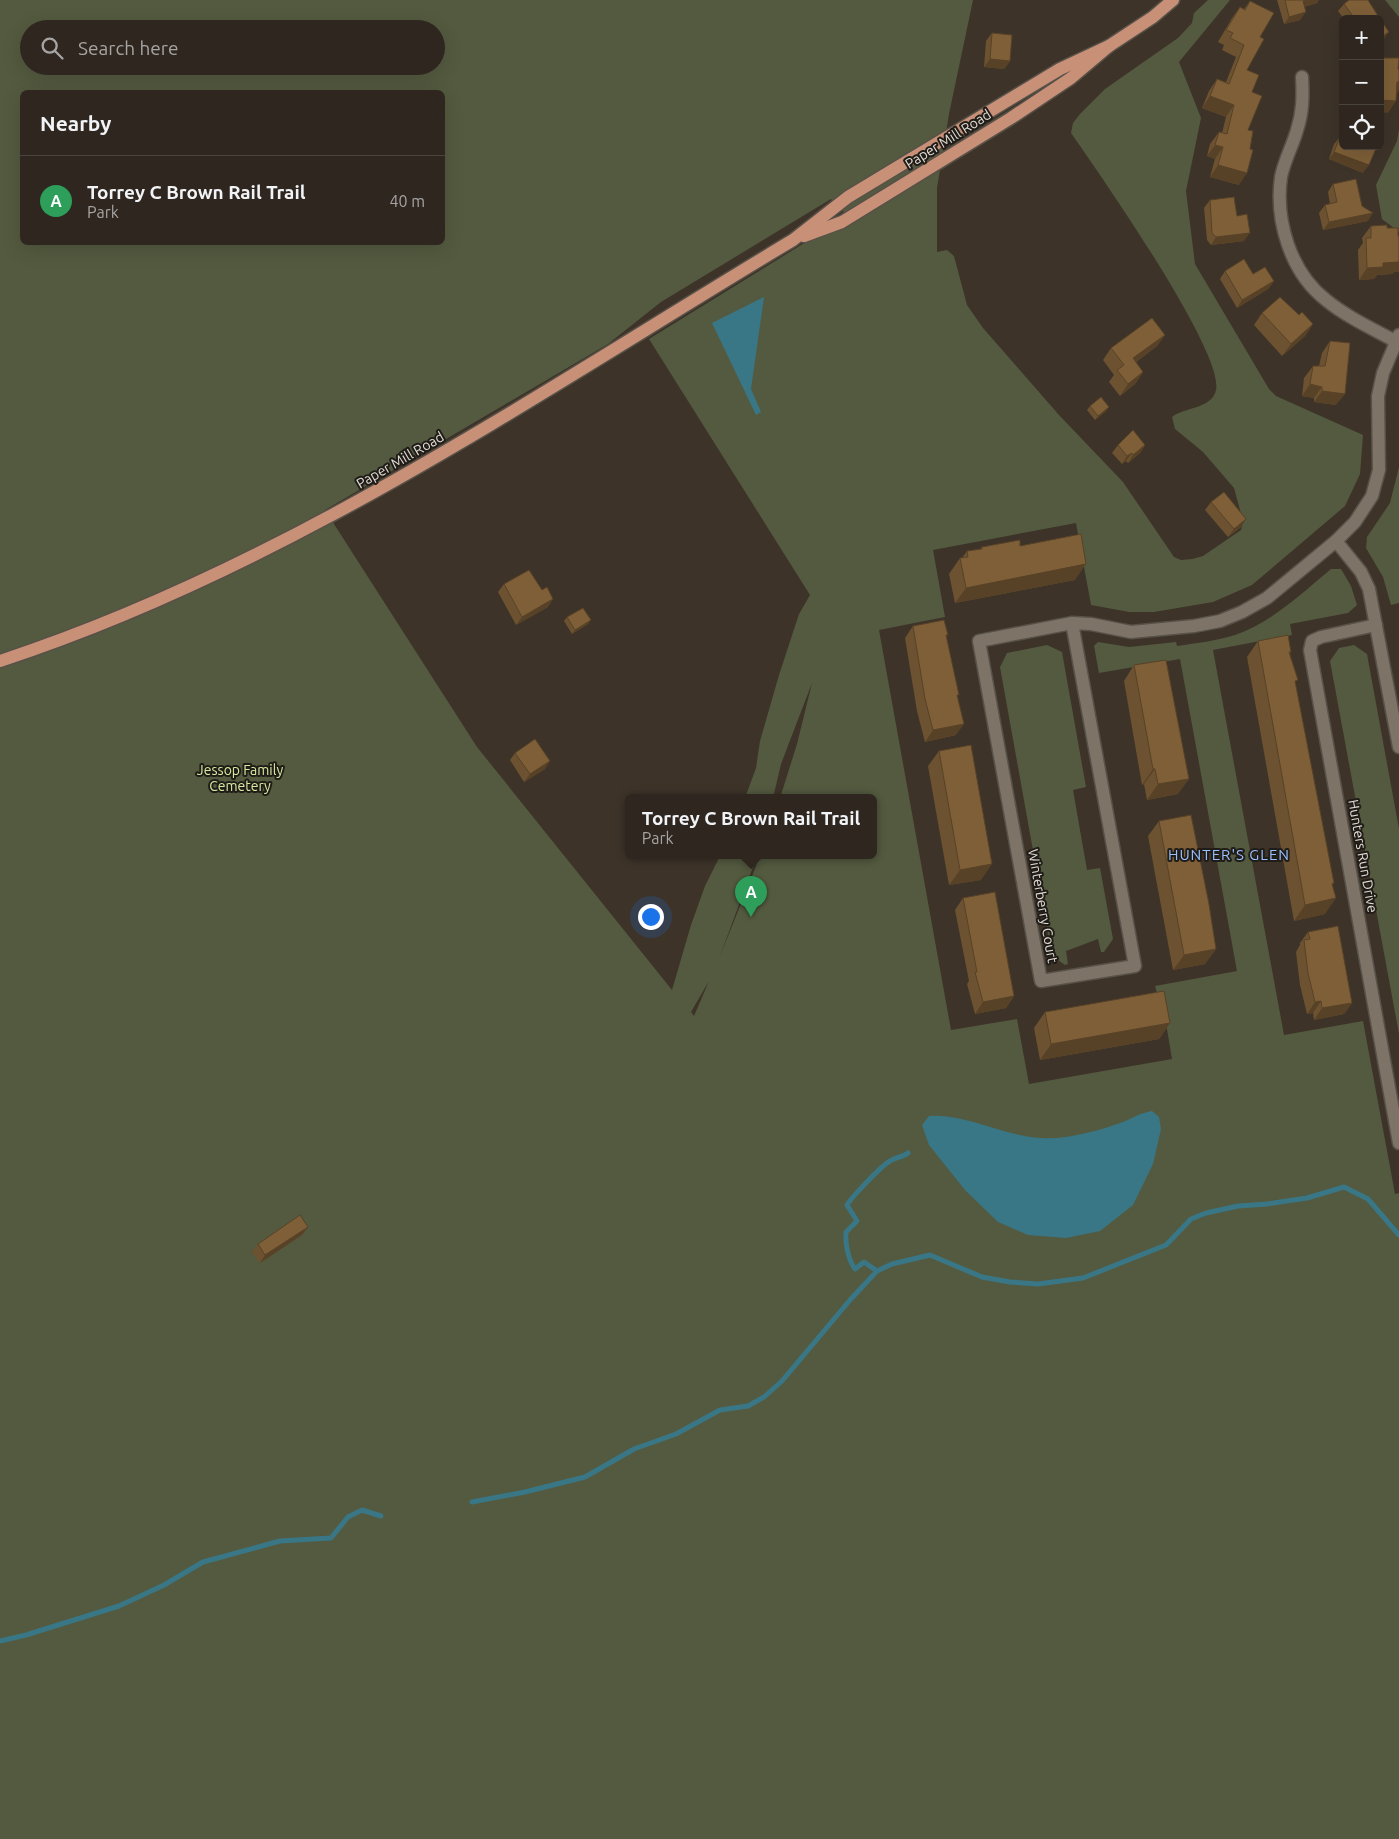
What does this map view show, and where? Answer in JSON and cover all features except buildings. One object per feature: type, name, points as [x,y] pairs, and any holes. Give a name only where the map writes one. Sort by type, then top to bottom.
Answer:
[{"type":"main road","name":"Paper Mill Road","points":[[793,240],[842,222],[1071,78],[1110,46],[1153,17],[1173,0]]},
{"type":"main road","name":"Paper Mill Road","points":[[0,661],[145,606],[227,570],[393,483],[793,240],[848,197],[1060,69],[1110,46]]},
{"type":"street","points":[[1302,77],[1303,106],[1282,175],[1280,203],[1284,230],[1292,256],[1306,280],[1324,299],[1350,317],[1397,338]]},
{"type":"street","name":"Winterberry Court","points":[[1072,623],[1135,966],[1041,981],[979,641],[1072,623],[1091,624],[1131,632],[1149,632],[1220,621],[1242,612],[1267,598],[1336,542],[1366,508],[1377,483],[1380,453],[1378,396],[1397,338]]},
{"type":"street","points":[[1336,542],[1361,572],[1370,589],[1399,747]]},
{"type":"street","name":"Hunters Run Drive","points":[[1376,625],[1321,637],[1312,641],[1310,650],[1399,1143]]},
{"type":"green space","name":"Jessop Family Cemetery","points":[[0,0],[973,0],[949,114],[937,188],[937,252],[947,250],[954,256],[967,305],[983,328],[1059,415],[1123,482],[1174,557],[1181,560],[1203,556],[1241,530],[1243,521],[1234,488],[1203,452],[1175,429],[1172,417],[1209,401],[1216,390],[1213,369],[1201,339],[1157,262],[1071,133],[1073,123],[1105,89],[1178,38],[1192,23],[1194,13],[1208,0],[1230,0],[1179,62],[1201,118],[1186,191],[1195,264],[1269,389],[1276,396],[1363,435],[1360,474],[1345,506],[1252,585],[1213,602],[1154,612],[1129,612],[1091,605],[1076,523],[933,550],[945,617],[879,630],[951,1030],[1017,1019],[1029,1084],[1172,1059],[1161,993],[1157,993],[1155,986],[1237,971],[1180,659],[1099,673],[1094,646],[1098,642],[1129,647],[1176,642],[1177,646],[1221,639],[1249,629],[1274,615],[1331,569],[1341,569],[1351,586],[1357,605],[1348,613],[1290,624],[1292,635],[1213,650],[1284,1035],[1363,1021],[1395,1194],[1399,1193],[1399,1839],[0,1839]],"holes":[[[831,199],[848,216],[649,339],[810,595],[799,614],[779,675],[760,741],[756,768],[746,794],[774,794],[781,764],[812,683],[797,744],[781,794],[877,794],[877,859],[759,859],[720,956],[756,859],[718,859],[705,886],[691,925],[672,990],[477,747],[325,510],[608,344],[661,302]],[[709,981],[694,1016],[691,1012]]]},
{"type":"green space","points":[[1385,0],[1399,0],[1399,17]]},
{"type":"green space","points":[[1399,129],[1399,232],[1382,219],[1376,185],[1397,141]]},
{"type":"green space","points":[[1399,467],[1399,603],[1391,605],[1383,577],[1366,548],[1367,537],[1390,503]]},
{"type":"green space","points":[[1047,645],[1062,652],[1086,787],[1073,790],[1087,870],[1100,868],[1113,939],[1104,952],[1101,952],[1098,939],[1066,951],[1068,964],[1065,965],[1052,956],[1000,667],[1007,653]]},
{"type":"green space","points":[[1354,645],[1367,654],[1399,829],[1399,1034],[1330,661],[1339,648]]},
{"type":"water","points":[[764,297],[751,389],[761,412],[756,415],[712,323]]},
{"type":"water","points":[[1152,1111],[1159,1117],[1161,1129],[1153,1164],[1133,1205],[1100,1231],[1066,1238],[1028,1235],[998,1222],[965,1190],[929,1145],[922,1125],[929,1116],[943,1116],[1027,1136],[1050,1138],[1092,1132]]},
{"type":"waterway","points":[[877,1271],[864,1262],[855,1269],[851,1261],[846,1232],[857,1221],[847,1205],[886,1164],[908,1153]]},
{"type":"waterway","points":[[472,1502],[525,1492],[585,1477],[634,1449],[676,1434],[720,1410],[748,1406],[764,1397],[782,1381],[877,1271],[892,1264],[930,1255],[982,1277],[1010,1282],[1038,1284],[1083,1278],[1166,1245],[1191,1219],[1206,1213],[1238,1206],[1307,1198],[1344,1187],[1368,1199],[1399,1235]]},
{"type":"waterway","points":[[0,1641],[26,1635],[119,1606],[164,1585],[203,1562],[280,1541],[331,1538],[348,1517],[362,1510],[381,1516]]},
{"type":"place","name":"Torrey C Brown Rail Trail","points":[[751,917]]},
{"type":"district","name":"HUNTER'S GLEN","points":[[1229,855]]}]
